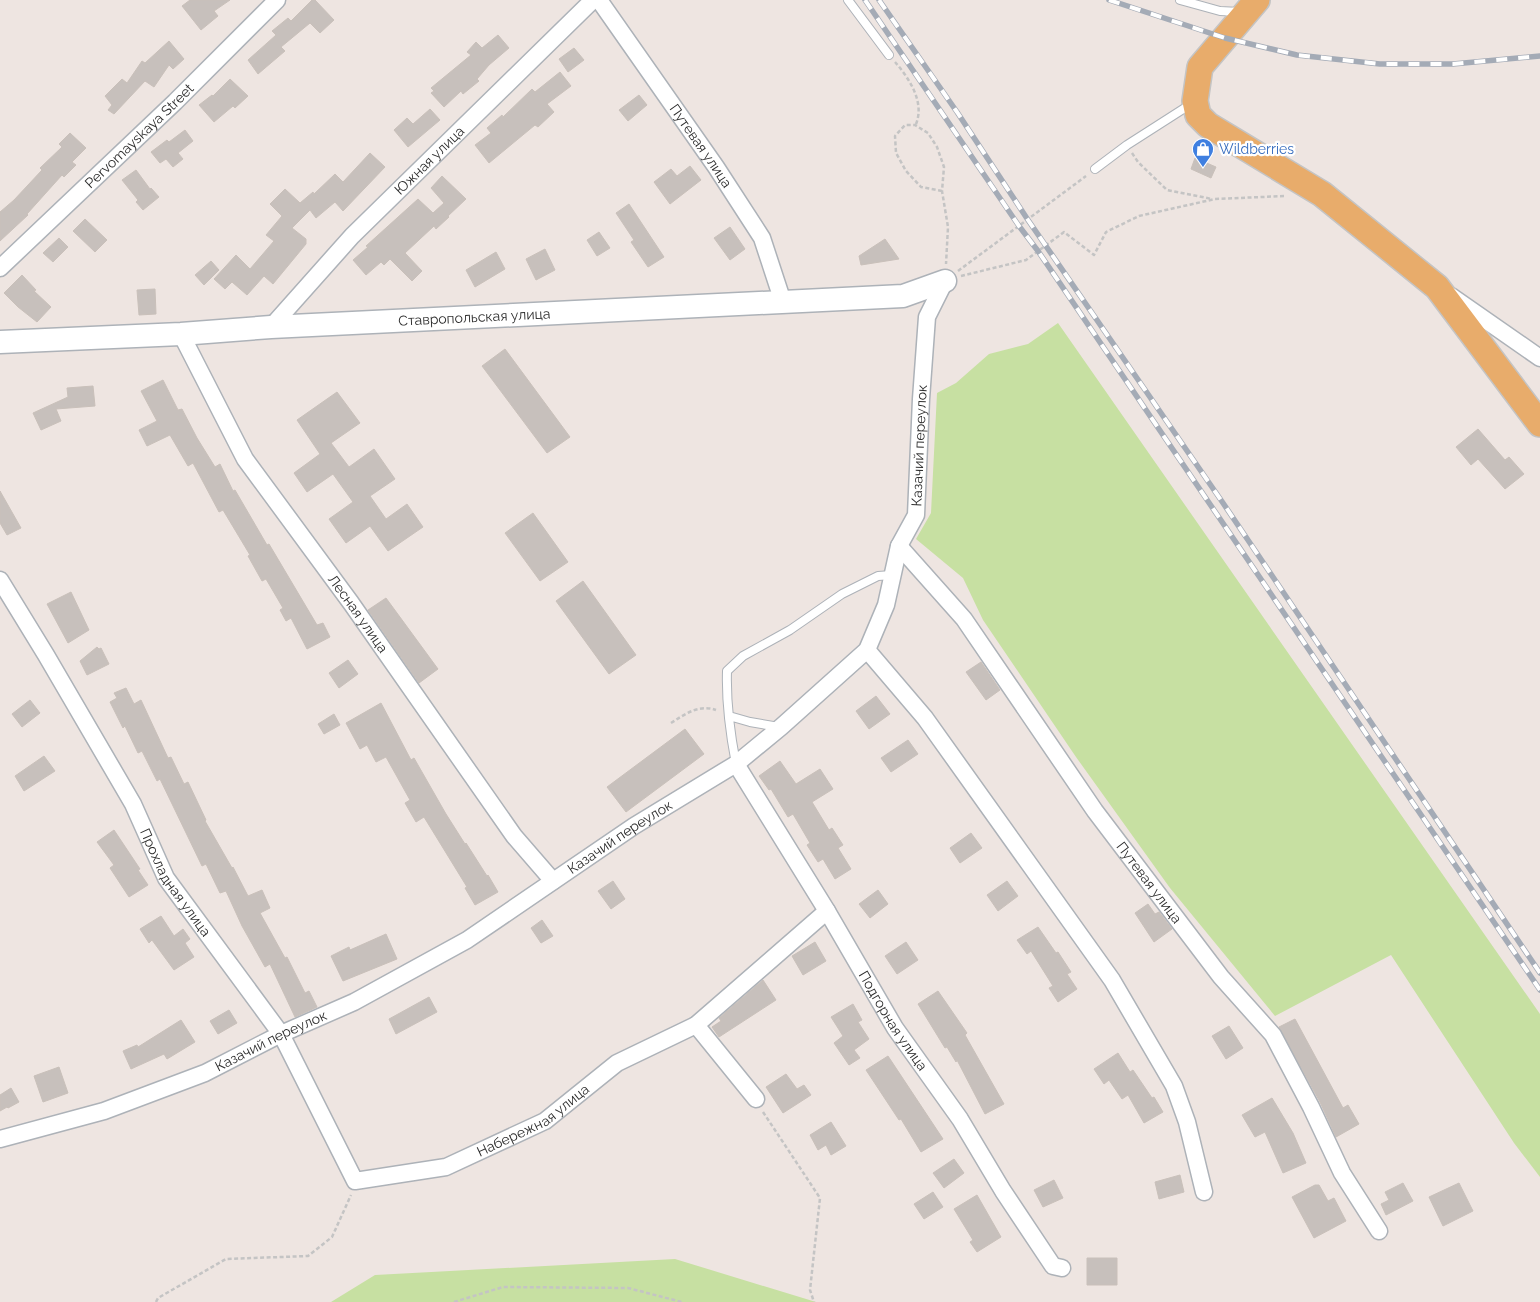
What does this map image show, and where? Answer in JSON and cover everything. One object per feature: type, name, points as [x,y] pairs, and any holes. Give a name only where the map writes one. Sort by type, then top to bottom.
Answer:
[{"type":"main road","points":[[1252,6],[1200,67],[1195,101],[1198,115],[1208,125],[1322,194],[1437,287],[1540,424]]},
{"type":"street","name":"Pervomayskaya Street","points":[[0,268],[176,102],[277,0]]},
{"type":"street","name":"Южная улица","points":[[271,327],[352,236],[425,167],[593,0]]},
{"type":"street","name":"Путевая улица","points":[[599,0],[716,167],[762,238],[783,302]]},
{"type":"street","name":"Ставропольская улица","points":[[0,342],[902,296],[945,281]]},
{"type":"street","name":"Казачий переулок","points":[[0,1139],[104,1112],[205,1073],[281,1034],[354,1002],[467,940],[634,826],[736,764],[781,727],[867,650],[886,604],[899,546],[916,514],[921,399],[928,317],[945,281]]},
{"type":"street","points":[[1437,287],[1540,358]]},
{"type":"street","name":"Лесная улица","points":[[181,334],[245,459],[350,603],[514,836],[554,881]]},
{"type":"street","name":"Путевая улица","points":[[899,546],[964,619],[1095,811],[1222,977],[1274,1035],[1342,1173],[1379,1231]]},
{"type":"street","name":"Прохладная улица","points":[[0,580],[133,804],[166,878],[281,1034],[355,1181]]},
{"type":"street","points":[[867,650],[925,718],[1112,980],[1174,1086],[1187,1122],[1204,1192]]},
{"type":"street","name":"Подгорная улица","points":[[736,764],[827,911],[895,1028],[960,1119],[1003,1191],[1053,1266],[1062,1268]]},
{"type":"street","name":"Набережная улица","points":[[355,1181],[446,1167],[545,1121],[617,1063],[696,1025],[827,911]]},
{"type":"street","points":[[696,1025],[756,1099]]},
{"type":"lane","points":[[848,0],[889,55]]},
{"type":"lane","points":[[1180,0],[1220,11],[1252,6]]},
{"type":"lane","points":[[1096,169],[1127,145],[1195,101]]},
{"type":"lane","points":[[736,764],[726,694],[727,671],[743,656],[790,630],[842,594],[878,576],[892,575]]},
{"type":"lane","points":[[729,716],[750,722],[781,727]]},
{"type":"path","points":[[889,55],[906,75],[915,93],[920,114],[915,125]]},
{"type":"path","points":[[942,191],[921,187],[906,171],[896,154],[895,136],[905,125],[915,125],[928,133],[937,147],[944,167],[942,191],[948,227],[945,281]]},
{"type":"path","points":[[1127,145],[1138,162],[1167,190],[1215,199]]},
{"type":"path","points":[[945,281],[1096,169]]},
{"type":"path","points":[[945,281],[1026,260],[1064,232],[1094,255],[1106,232],[1139,216],[1215,199],[1292,195]]},
{"type":"path","points":[[671,723],[682,715],[701,708],[714,708],[729,716]]},
{"type":"path","points":[[756,1099],[820,1198],[810,1290],[814,1302]]},
{"type":"path","points":[[156,1302],[158,1298],[226,1258],[308,1256],[332,1237],[354,1189],[355,1181]]},
{"type":"path","points":[[454,1302],[503,1287],[628,1288],[682,1302]]},
{"type":"green space","points":[[1058,323],[1540,1014],[1540,1177],[1514,1143],[1391,955],[1275,1016],[1170,888],[1076,757],[983,620],[963,578],[916,539],[931,513],[937,393],[956,383],[989,354],[1028,344]]},
{"type":"green space","points":[[675,1259],[816,1302],[331,1302],[375,1275]]},
{"type":"building","points":[[190,0],[230,0],[214,11],[218,16],[201,30],[182,6]]},
{"type":"building","points":[[312,0],[315,0],[334,20],[320,33],[310,23],[281,47],[285,51],[258,74],[248,60],[276,35],[272,31],[288,18],[291,21]]},
{"type":"building","points":[[498,35],[509,48],[489,65],[477,79],[479,81],[463,94],[461,91],[444,107],[431,93],[434,91],[431,88],[471,55],[467,52],[476,42],[482,48]]},
{"type":"building","points":[[169,41],[184,59],[173,69],[169,65],[154,87],[145,81],[114,114],[108,110],[112,105],[105,96],[122,79],[127,83],[142,61],[145,63]]},
{"type":"building","points":[[574,48],[584,60],[568,72],[559,59]]},
{"type":"building","points":[[560,72],[571,86],[547,104],[554,112],[538,127],[535,125],[489,163],[475,145],[491,133],[487,128],[502,115],[503,117],[532,89],[535,92]]},
{"type":"building","points":[[230,79],[248,96],[235,108],[233,106],[214,122],[199,105],[213,96]]},
{"type":"building","points":[[639,95],[647,105],[628,121],[619,110]]},
{"type":"building","points":[[430,109],[440,120],[408,147],[394,130],[407,118],[413,124]]},
{"type":"building","points":[[185,130],[193,141],[178,153],[183,159],[173,167],[166,159],[160,163],[151,152]]},
{"type":"building","points":[[70,133],[86,148],[72,162],[76,165],[64,177],[62,175],[28,215],[0,241],[0,212],[42,170],[40,168],[62,147],[59,144]]},
{"type":"building","points":[[370,153],[385,167],[343,211],[335,202],[316,218],[310,210],[292,228],[306,239],[306,244],[273,284],[264,276],[247,295],[232,282],[225,289],[214,279],[236,255],[250,269],[274,241],[266,235],[282,216],[270,204],[285,189],[300,203],[313,192],[314,194],[335,174],[343,182]]},
{"type":"building","name":"Wildberries","points":[[1195,158],[1216,167],[1211,178],[1191,169]]},
{"type":"building","points":[[690,166],[701,180],[670,204],[654,182],[671,169],[677,176]]},
{"type":"building","points":[[136,170],[150,189],[159,197],[143,210],[136,202],[138,200],[122,180]]},
{"type":"building","points":[[442,176],[466,199],[436,229],[434,226],[405,253],[422,271],[412,281],[390,259],[384,265],[381,262],[366,275],[353,260],[418,199],[433,213],[444,203],[431,188]]},
{"type":"building","points":[[629,204],[664,257],[648,267],[631,242],[634,240],[616,213]]},
{"type":"building","points":[[85,219],[107,240],[95,252],[73,231]]},
{"type":"building","points":[[730,227],[745,249],[730,260],[714,238]]},
{"type":"building","points":[[599,232],[610,248],[597,256],[587,240]]},
{"type":"building","points":[[59,238],[68,247],[53,262],[43,253]]},
{"type":"building","points":[[885,239],[899,259],[861,265],[859,256]]},
{"type":"building","points":[[545,249],[555,270],[536,280],[526,259]]},
{"type":"building","points":[[496,252],[505,269],[475,287],[466,270]]},
{"type":"building","points":[[211,261],[219,270],[204,285],[195,275]]},
{"type":"building","points":[[22,275],[36,290],[34,291],[51,307],[37,322],[4,293]]},
{"type":"building","points":[[155,289],[156,314],[139,315],[137,290]]},
{"type":"building","points":[[505,349],[570,437],[547,453],[482,366]]},
{"type":"building","points":[[163,380],[178,410],[182,409],[215,467],[220,464],[233,491],[235,490],[267,545],[269,544],[317,625],[323,623],[330,637],[307,649],[291,618],[286,621],[280,610],[283,608],[266,579],[262,581],[248,556],[250,555],[223,510],[219,512],[193,463],[188,466],[170,435],[147,446],[139,430],[157,421],[141,391]]},
{"type":"building","points":[[93,386],[95,406],[56,409],[61,421],[41,430],[33,413],[68,397],[67,388]]},
{"type":"building","points":[[337,392],[360,423],[331,443],[349,467],[374,449],[395,479],[370,496],[386,519],[407,504],[423,527],[388,551],[370,526],[346,543],[329,519],[353,502],[333,474],[307,492],[294,473],[320,454],[297,420]]},
{"type":"building","points":[[1478,429],[1505,460],[1509,457],[1524,474],[1505,489],[1478,459],[1471,465],[1456,447]]},
{"type":"building","points":[[0,491],[21,528],[7,535],[0,523]]},
{"type":"building","points":[[533,513],[568,562],[540,581],[505,533]]},
{"type":"building","points":[[583,581],[636,655],[609,674],[556,601]]},
{"type":"building","points":[[71,592],[89,630],[68,643],[47,604]]},
{"type":"building","points":[[386,598],[438,669],[419,683],[368,610]]},
{"type":"building","points":[[97,647],[101,648],[109,664],[87,675],[80,661]]},
{"type":"building","points":[[348,660],[358,674],[339,688],[329,673]]},
{"type":"building","points":[[981,662],[1000,690],[986,700],[966,672]]},
{"type":"building","points":[[126,688],[134,704],[141,700],[168,758],[171,757],[184,784],[188,782],[205,821],[248,896],[262,890],[270,908],[260,913],[285,958],[287,957],[305,993],[309,991],[317,1007],[295,1017],[270,964],[265,967],[242,926],[226,891],[220,893],[206,864],[202,866],[160,779],[157,781],[142,751],[138,753],[125,726],[123,728],[110,702],[117,698],[114,693]]},
{"type":"building","points":[[876,696],[890,714],[869,729],[856,711]]},
{"type":"building","points":[[30,700],[40,713],[22,727],[12,714]]},
{"type":"building","points":[[381,703],[411,760],[414,758],[446,814],[498,892],[475,905],[465,888],[467,887],[424,817],[416,822],[405,803],[410,800],[386,757],[376,762],[367,745],[360,749],[346,723]]},
{"type":"building","points":[[334,714],[340,725],[324,734],[318,724]]},
{"type":"building","points":[[685,729],[704,754],[626,812],[607,787]]},
{"type":"building","points":[[908,740],[918,754],[891,772],[881,758]]},
{"type":"building","points":[[44,756],[55,771],[24,791],[15,776]]},
{"type":"building","points":[[780,761],[796,784],[820,769],[833,789],[812,802],[829,830],[832,828],[843,845],[838,848],[851,869],[835,879],[823,859],[818,862],[807,845],[810,843],[793,814],[788,817],[771,789],[769,790],[759,776]]},
{"type":"building","points":[[114,830],[140,869],[138,870],[148,885],[129,897],[110,868],[114,865],[97,842]]},
{"type":"building","points":[[971,833],[982,848],[960,863],[950,848]]},
{"type":"building","points":[[613,881],[625,899],[611,909],[598,891]]},
{"type":"building","points":[[1007,881],[1018,896],[998,911],[987,895]]},
{"type":"building","points":[[878,890],[888,904],[870,918],[859,904]]},
{"type":"building","points":[[1148,904],[1155,914],[1159,912],[1172,929],[1154,942],[1135,913]]},
{"type":"building","points":[[161,916],[174,936],[183,929],[190,939],[185,943],[194,957],[174,970],[152,940],[149,943],[140,929]]},
{"type":"building","points":[[542,920],[553,936],[541,943],[531,928]]},
{"type":"building","points":[[1038,927],[1071,972],[1067,974],[1077,989],[1058,1002],[1049,988],[1053,986],[1031,951],[1027,954],[1017,940]]},
{"type":"building","points":[[386,934],[397,959],[343,981],[331,956],[349,947],[350,950]]},
{"type":"building","points":[[815,942],[826,961],[803,975],[792,956]]},
{"type":"building","points":[[906,942],[918,960],[897,974],[885,956]]},
{"type":"building","points":[[763,980],[776,1000],[719,1037],[712,1027],[721,1021],[719,1018]]},
{"type":"building","points":[[938,991],[967,1033],[965,1035],[1004,1104],[985,1114],[957,1060],[956,1062],[947,1047],[945,1048],[918,1004]]},
{"type":"building","points":[[429,997],[437,1012],[396,1034],[389,1019]]},
{"type":"building","points":[[853,1004],[862,1020],[858,1022],[869,1039],[854,1050],[860,1058],[849,1065],[834,1043],[843,1036],[831,1017]]},
{"type":"building","points":[[229,1010],[237,1023],[218,1034],[210,1021]]},
{"type":"building","points":[[1295,1019],[1343,1108],[1348,1105],[1359,1124],[1336,1137],[1320,1102],[1279,1027]]},
{"type":"building","points":[[181,1020],[195,1042],[167,1059],[164,1054],[131,1069],[123,1051],[137,1045],[138,1047]]},
{"type":"building","points":[[1229,1026],[1243,1048],[1226,1059],[1212,1036]]},
{"type":"building","points":[[1118,1053],[1130,1072],[1133,1070],[1163,1112],[1144,1123],[1128,1095],[1122,1099],[1109,1080],[1104,1084],[1094,1069]]},
{"type":"building","points":[[888,1056],[943,1139],[921,1152],[901,1119],[899,1120],[866,1070]]},
{"type":"building","points":[[59,1067],[68,1093],[43,1102],[34,1076]]},
{"type":"building","points":[[786,1074],[797,1089],[804,1085],[811,1095],[783,1113],[766,1087]]},
{"type":"building","points":[[11,1088],[19,1102],[0,1111],[0,1095]]},
{"type":"building","points":[[1272,1098],[1293,1133],[1306,1163],[1283,1173],[1265,1132],[1255,1137],[1242,1115]]},
{"type":"building","points":[[831,1122],[846,1146],[831,1155],[826,1145],[818,1150],[810,1135]]},
{"type":"building","points":[[954,1159],[964,1173],[944,1188],[933,1173]]},
{"type":"building","points":[[1180,1175],[1184,1192],[1159,1199],[1155,1182]]},
{"type":"building","points":[[1054,1180],[1063,1198],[1043,1207],[1034,1190]]},
{"type":"building","points":[[1403,1183],[1413,1201],[1386,1215],[1381,1204],[1389,1200],[1385,1192]]},
{"type":"building","points":[[1459,1183],[1473,1211],[1443,1226],[1429,1197]]},
{"type":"building","points":[[1315,1185],[1319,1185],[1328,1201],[1334,1198],[1346,1221],[1314,1238],[1292,1197]]},
{"type":"building","points":[[933,1192],[943,1207],[924,1219],[914,1204]]},
{"type":"building","points":[[977,1195],[1001,1237],[977,1252],[970,1242],[973,1240],[954,1209]]},
{"type":"building","points":[[1087,1258],[1117,1258],[1117,1285],[1087,1285]]},
{"type":"railway","points":[[865,0],[1038,251],[1540,990]]},
{"type":"railway","points":[[879,0],[1223,503],[1540,973]]},
{"type":"railway","points":[[1109,0],[1225,38],[1297,55],[1380,64],[1453,64],[1540,56]]},
{"type":"place","name":"Wildberries","points":[[1203,168]]}]
